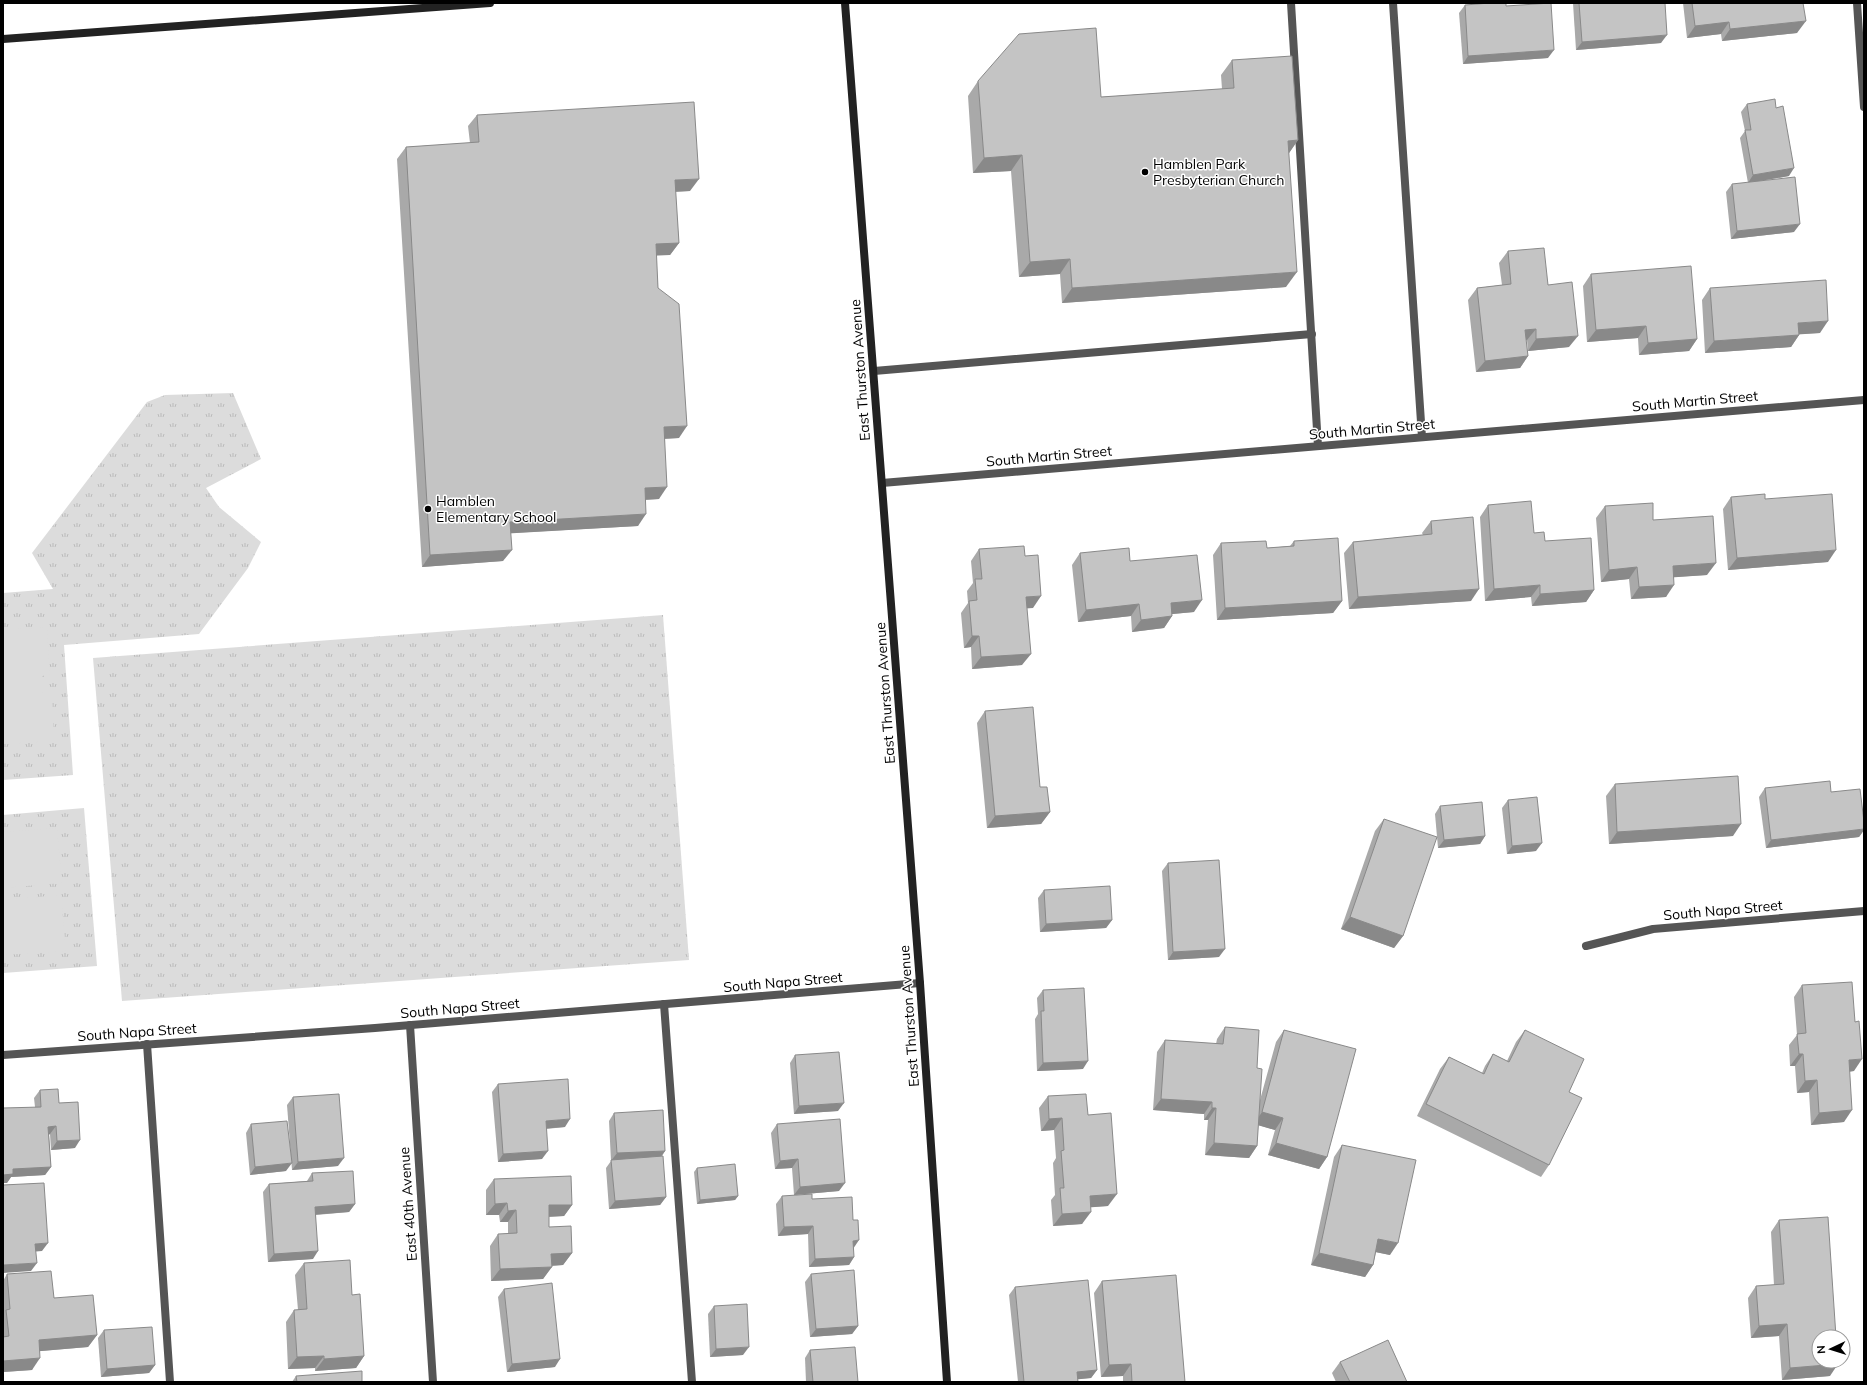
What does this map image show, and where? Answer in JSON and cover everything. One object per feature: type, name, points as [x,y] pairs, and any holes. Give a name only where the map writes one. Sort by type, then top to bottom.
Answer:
[{"type":"street","points":[[3,39],[490,3]]},
{"type":"street","name":"East Thurston Avenue","points":[[845,3],[920,983],[947,1382]]},
{"type":"street","points":[[1291,3],[1318,446]]},
{"type":"street","points":[[1393,3],[1422,437]]},
{"type":"street","points":[[1857,3],[1864,107]]},
{"type":"street","points":[[874,371],[1312,334]]},
{"type":"street","name":"South Martin Street","points":[[882,483],[1864,400]]},
{"type":"street","name":"South Napa Street","points":[[1586,946],[1653,929],[1864,911]]},
{"type":"street","name":"South Napa Street","points":[[3,1055],[410,1025],[920,983]]},
{"type":"street","points":[[664,1004],[692,1382]]},
{"type":"street","name":"East 40th Avenue","points":[[410,1025],[434,1382]]},
{"type":"street","points":[[147,1044],[170,1382]]},
{"type":"green space","points":[[233,393],[261,459],[206,488],[219,507],[261,542],[248,568],[199,634],[64,645],[73,775],[3,780],[3,593],[53,589],[32,553],[147,402],[165,395]]},
{"type":"green space","points":[[663,615],[689,960],[122,1001],[93,658]]},
{"type":"green space","points":[[47,627],[50,675],[42,676],[43,693],[52,693],[54,741],[3,744],[3,630]]},
{"type":"green space","points":[[84,808],[97,966],[3,973],[3,815]]},
{"type":"green space","points":[[57,828],[62,883],[3,888],[3,832]]},
{"type":"green space","points":[[61,895],[66,951],[3,955],[3,900]]},
{"type":"building","points":[[1506,3],[1506,6],[1551,3],[1554,50],[1468,56],[1465,5]]},
{"type":"building","points":[[1579,3],[1665,3],[1667,35],[1582,42]]},
{"type":"building","points":[[1692,3],[1803,3],[1806,21],[1730,29],[1729,22],[1695,26]]},
{"type":"building","name":"Hamblen Park Presbyterian Church","points":[[1096,28],[1101,97],[1234,88],[1232,60],[1292,56],[1298,140],[1288,141],[1297,272],[1072,288],[1070,259],[1030,262],[1022,155],[984,158],[978,81],[1019,34]]},
{"type":"building","points":[[1775,99],[1776,108],[1783,106],[1794,168],[1753,175],[1745,130],[1751,130],[1747,104]]},
{"type":"building","points":[[694,102],[699,179],[675,180],[679,243],[656,244],[658,288],[679,304],[687,426],[664,427],[667,487],[645,488],[646,514],[510,522],[512,550],[430,555],[406,147],[479,142],[477,115]]},
{"type":"building","points":[[1795,177],[1800,224],[1737,231],[1732,184]]},
{"type":"building","points":[[1544,248],[1548,285],[1572,282],[1578,336],[1536,339],[1536,329],[1525,330],[1528,356],[1485,361],[1477,288],[1511,284],[1508,251]]},
{"type":"building","points":[[1691,266],[1697,339],[1648,343],[1646,326],[1596,330],[1591,274]]},
{"type":"building","points":[[1826,280],[1828,321],[1798,323],[1799,335],[1714,341],[1710,288]]},
{"type":"building","points":[[1765,494],[1765,499],[1832,494],[1836,550],[1737,558],[1731,497]]},
{"type":"building","points":[[1531,501],[1534,533],[1544,532],[1545,541],[1591,538],[1594,590],[1540,594],[1540,585],[1494,589],[1488,505]]},
{"type":"building","points":[[1653,503],[1653,520],[1713,516],[1716,563],[1673,566],[1674,585],[1639,587],[1637,567],[1609,570],[1605,506]]},
{"type":"building","points":[[1473,517],[1479,589],[1358,597],[1353,542],[1432,534],[1431,521]]},
{"type":"building","points":[[1338,538],[1342,601],[1225,608],[1221,543],[1266,541],[1267,548],[1294,546],[1294,541]]},
{"type":"building","points":[[1024,546],[1025,556],[1038,555],[1041,596],[1026,597],[1031,654],[981,657],[979,636],[972,636],[969,601],[977,600],[975,579],[982,579],[979,549]]},
{"type":"building","points":[[1129,548],[1130,561],[1197,555],[1202,600],[1171,603],[1172,616],[1141,620],[1139,604],[1086,610],[1080,553]]},
{"type":"building","points":[[1033,707],[1040,787],[1047,787],[1050,812],[995,816],[985,711]]},
{"type":"building","points":[[1738,776],[1741,824],[1617,832],[1615,784]]},
{"type":"building","points":[[1830,781],[1831,792],[1860,789],[1864,829],[1771,840],[1765,788]]},
{"type":"building","points":[[1537,797],[1542,843],[1512,846],[1508,800]]},
{"type":"building","points":[[1482,802],[1485,836],[1444,840],[1440,806]]},
{"type":"building","points":[[1384,819],[1437,837],[1403,936],[1350,917]]},
{"type":"building","points":[[1219,860],[1225,949],[1173,952],[1168,863]]},
{"type":"building","points":[[1110,886],[1112,920],[1046,924],[1044,890]]},
{"type":"building","points":[[1852,982],[1855,1022],[1859,1021],[1862,1059],[1849,1060],[1852,1110],[1819,1113],[1817,1080],[1805,1081],[1803,1054],[1799,1054],[1797,1034],[1806,1033],[1802,985]]},
{"type":"building","points":[[1084,988],[1088,1061],[1043,1063],[1041,1011],[1044,1011],[1043,990]]},
{"type":"building","points":[[1225,1027],[1259,1030],[1257,1068],[1262,1069],[1257,1146],[1214,1143],[1216,1108],[1212,1108],[1212,1102],[1161,1099],[1165,1040],[1223,1044]]},
{"type":"building","points":[[1284,1030],[1356,1049],[1327,1157],[1276,1143],[1283,1118],[1262,1112]]},
{"type":"building","points":[[1525,1030],[1584,1059],[1569,1092],[1582,1098],[1549,1165],[1426,1104],[1449,1057],[1484,1074],[1493,1054],[1509,1062]]},
{"type":"building","points":[[839,1052],[844,1103],[799,1106],[795,1055]]},
{"type":"building","points":[[568,1079],[570,1119],[546,1121],[548,1151],[503,1154],[498,1084]]},
{"type":"building","points":[[58,1089],[59,1103],[78,1102],[80,1140],[57,1141],[56,1126],[48,1127],[51,1167],[13,1169],[13,1174],[3,1175],[3,1108],[41,1107],[40,1090]]},
{"type":"building","points":[[339,1094],[344,1158],[298,1162],[293,1097]]},
{"type":"building","points":[[1086,1094],[1088,1115],[1111,1113],[1117,1194],[1090,1196],[1091,1212],[1062,1214],[1060,1188],[1064,1188],[1061,1151],[1064,1150],[1062,1118],[1049,1119],[1048,1096]]},
{"type":"building","points":[[663,1110],[665,1151],[617,1153],[614,1113]]},
{"type":"building","points":[[840,1119],[845,1183],[800,1187],[798,1159],[780,1161],[777,1124]]},
{"type":"building","points":[[287,1121],[292,1163],[255,1167],[251,1124]]},
{"type":"building","points":[[1342,1145],[1416,1160],[1398,1243],[1378,1239],[1373,1265],[1319,1253]]},
{"type":"building","points":[[663,1156],[666,1197],[615,1201],[611,1160]]},
{"type":"building","points":[[735,1164],[738,1196],[700,1200],[697,1168]]},
{"type":"building","points":[[353,1171],[355,1204],[315,1207],[318,1251],[274,1254],[269,1184],[313,1181],[312,1173]]},
{"type":"building","points":[[571,1176],[572,1205],[549,1205],[549,1227],[571,1226],[572,1253],[551,1254],[552,1267],[500,1269],[498,1234],[517,1233],[516,1210],[508,1211],[507,1203],[495,1204],[494,1179]]},
{"type":"building","points":[[44,1183],[48,1243],[35,1244],[37,1263],[3,1265],[3,1185]]},
{"type":"building","points":[[812,1194],[812,1199],[852,1197],[853,1220],[858,1220],[859,1240],[853,1241],[854,1257],[815,1259],[813,1226],[784,1227],[782,1196]]},
{"type":"building","points":[[1828,1217],[1835,1329],[1811,1329],[1811,1366],[1790,1368],[1787,1324],[1759,1326],[1756,1286],[1784,1284],[1779,1220]]},
{"type":"building","points":[[350,1260],[352,1295],[360,1294],[364,1356],[324,1359],[324,1356],[297,1357],[294,1310],[307,1309],[304,1263]]},
{"type":"building","points":[[854,1270],[858,1326],[816,1329],[811,1274]]},
{"type":"building","points":[[51,1271],[54,1298],[93,1295],[97,1335],[39,1340],[40,1358],[3,1361],[3,1337],[9,1336],[6,1310],[10,1309],[7,1274]]},
{"type":"building","points":[[1176,1275],[1185,1382],[1132,1382],[1131,1364],[1109,1365],[1102,1281]]},
{"type":"building","points":[[1088,1280],[1097,1370],[1077,1372],[1078,1382],[1024,1382],[1015,1287]]},
{"type":"building","points":[[552,1283],[560,1359],[512,1364],[504,1289]]},
{"type":"building","points":[[747,1304],[749,1347],[716,1349],[714,1306]]},
{"type":"building","points":[[152,1327],[155,1365],[107,1369],[104,1330]]},
{"type":"building","points":[[1388,1340],[1407,1382],[1350,1382],[1340,1362]]},
{"type":"building","points":[[855,1347],[858,1382],[813,1382],[810,1350]]},
{"type":"building","points":[[362,1371],[362,1382],[297,1382],[296,1376]]},
{"type":"place","name":"Hamblen Park Presbyterian Church","points":[[1145,172]]},
{"type":"place","name":"Hamblen Elementary School","points":[[428,509]]}]
